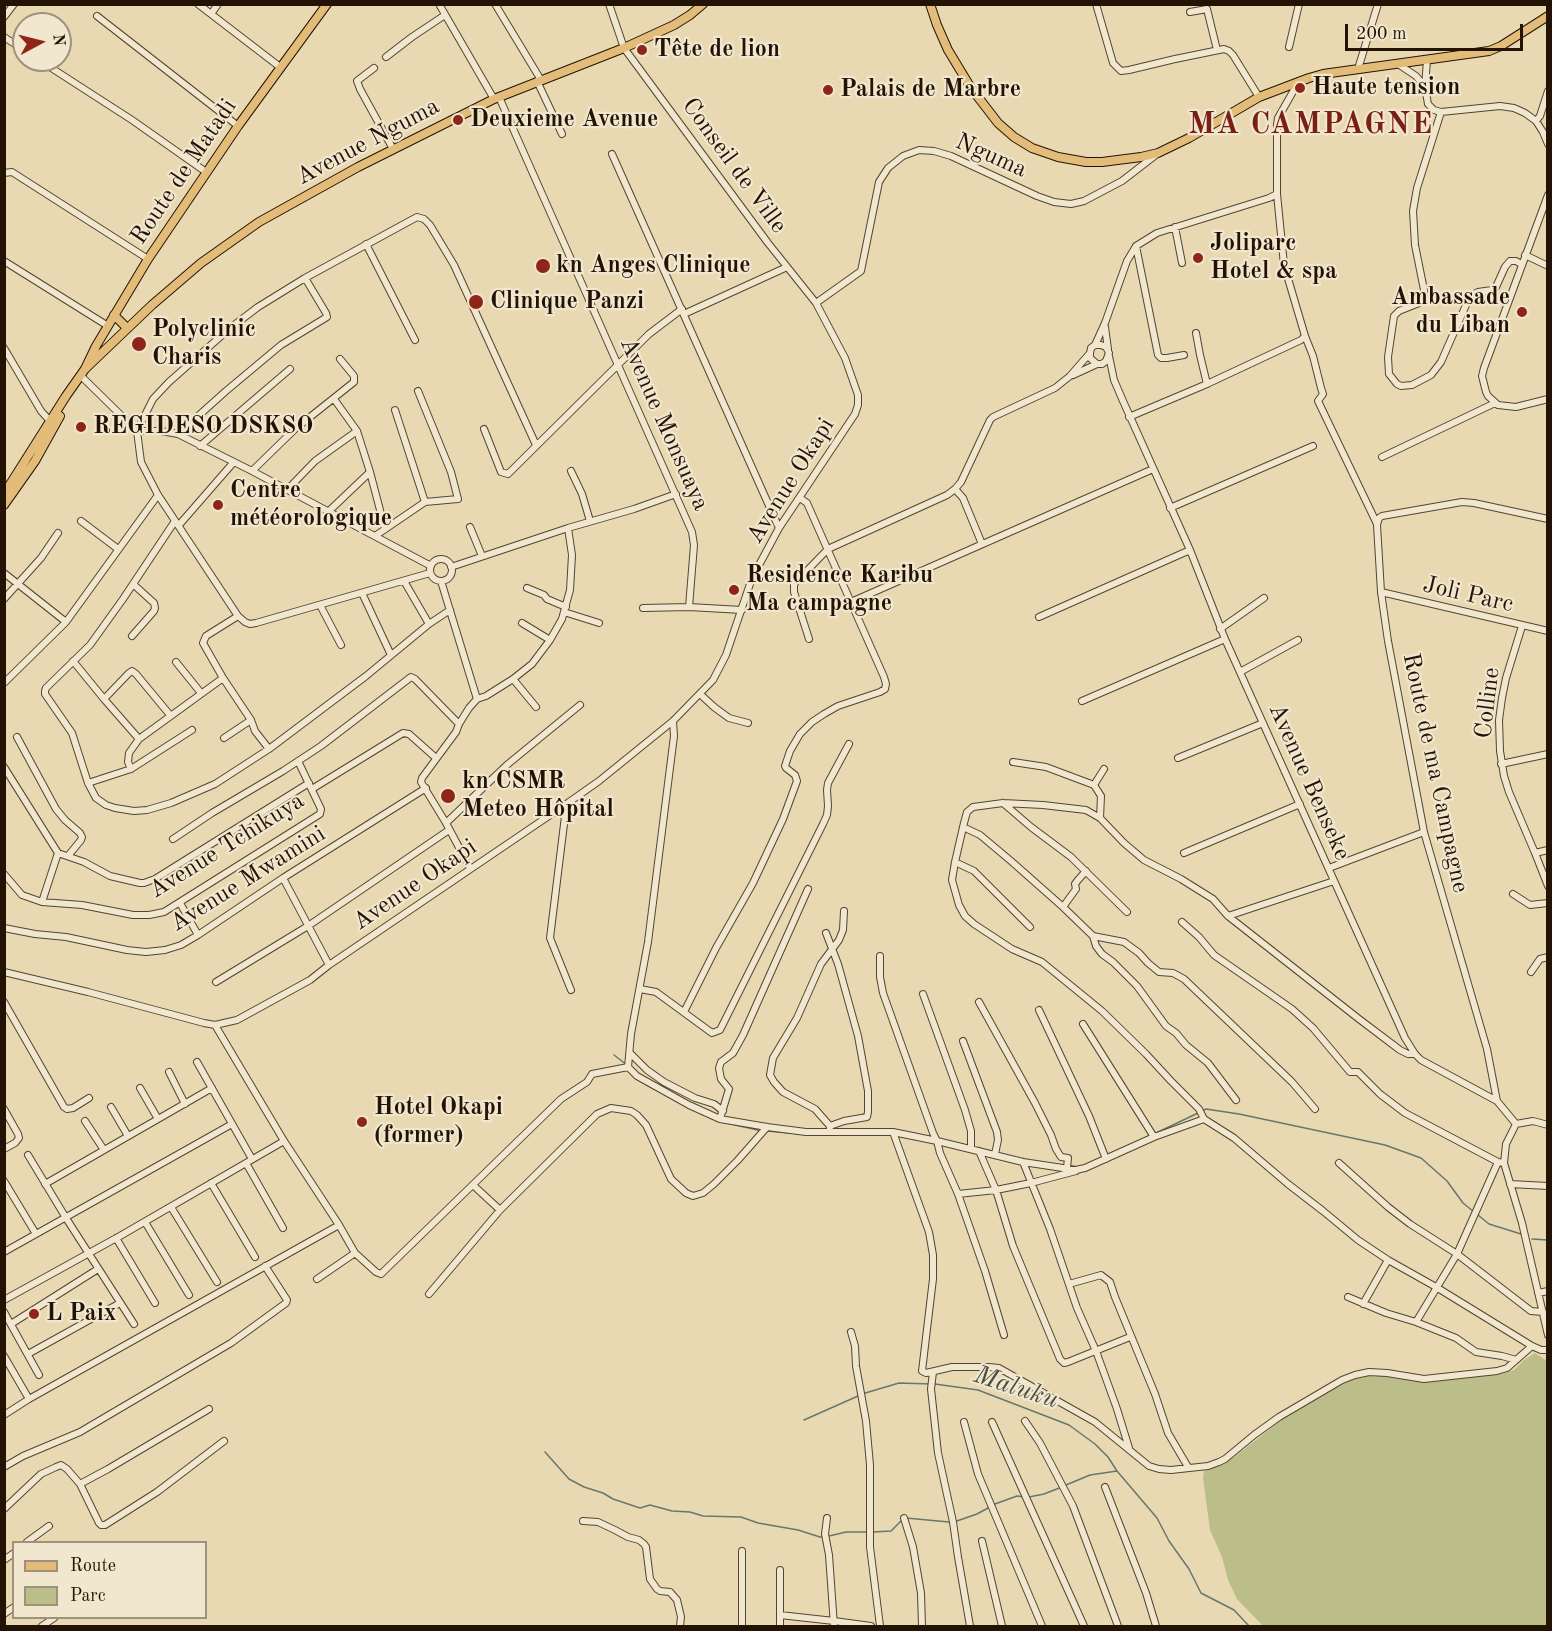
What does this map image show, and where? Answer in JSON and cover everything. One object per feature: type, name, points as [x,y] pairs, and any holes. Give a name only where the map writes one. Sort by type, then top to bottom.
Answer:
[{"type":"main road","name":"Route de Matadi","points":[[6,490],[35,461],[76,388],[96,346],[148,259],[238,126],[327,4]]},
{"type":"main road","name":"Avenue Nguma","points":[[81,375],[152,304],[201,263],[259,222],[393,149],[496,98],[624,48],[674,25],[703,4]]},
{"type":"main road","points":[[930,4],[948,50],[998,123],[1014,137],[1032,148],[1086,162],[1102,162],[1158,153],[1259,98],[1299,81],[1323,74],[1489,51],[1501,46],[1548,16]]},
{"type":"main road","points":[[114,315],[127,328]]},
{"type":"main road","name":"Route de Matadi","points":[[4,505],[50,421],[81,375]]},
{"type":"street","points":[[4,17],[14,4]]},
{"type":"street","points":[[198,4],[280,67]]},
{"type":"street","points":[[211,14],[218,4]]},
{"type":"street","name":"Avenue Monsuaya","points":[[439,4],[496,98],[676,494],[694,538],[689,607]]},
{"type":"street","points":[[495,4],[539,81],[562,134]]},
{"type":"street","name":"Conseil de Ville","points":[[609,4],[624,48],[816,303]]},
{"type":"street","points":[[1096,4],[1113,63],[1121,71],[1217,50],[1229,51],[1259,98]]},
{"type":"street","points":[[1289,47],[1299,4]]},
{"type":"street","points":[[1358,69],[1378,4]]},
{"type":"street","points":[[1190,12],[1207,9],[1217,50]]},
{"type":"street","points":[[386,57],[445,15]]},
{"type":"street","points":[[97,16],[238,126]]},
{"type":"street","points":[[1426,60],[1425,87],[1428,104],[1434,110],[1441,112],[1500,106],[1519,111],[1536,122],[1548,144]]},
{"type":"street","points":[[1398,64],[1413,73],[1425,87]]},
{"type":"street","points":[[374,68],[357,81],[393,149]]},
{"type":"street","points":[[58,72],[206,172]]},
{"type":"street","points":[[1299,81],[1278,118],[1277,125],[1277,194],[1284,265],[1323,394],[1318,400],[1378,521],[1382,516],[1462,501],[1548,519]]},
{"type":"street","points":[[1536,122],[1543,110],[1548,91]]},
{"type":"street","points":[[1441,112],[1417,188],[1413,212],[1415,245],[1424,297],[1419,303],[1399,311],[1394,316],[1388,357],[1389,374],[1397,384],[1412,385],[1431,375],[1441,362],[1470,296],[1496,287],[1510,261],[1521,264]]},
{"type":"street","name":"Nguma","points":[[816,303],[861,271],[879,182],[888,168],[903,156],[919,150],[934,151],[951,156],[1037,196],[1054,202],[1071,204],[1091,198],[1122,181],[1158,153]]},
{"type":"street","points":[[612,154],[779,528]]},
{"type":"street","points":[[4,173],[12,172],[148,259]]},
{"type":"street","points":[[1070,376],[1095,345],[1127,261],[1136,246],[1150,237],[1175,227],[1277,194]]},
{"type":"street","points":[[1548,195],[1482,376],[1488,396],[1495,403],[1503,406],[1516,407],[1548,399]]},
{"type":"street","points":[[81,375],[137,432],[162,431],[178,434],[375,537],[431,569],[435,579],[441,581],[448,578],[451,567],[441,559],[435,561],[431,569],[404,580],[250,624],[238,616],[158,495],[141,462],[137,432],[153,399],[169,382],[229,328],[279,294],[406,222],[417,217],[424,219],[454,265],[536,445]]},
{"type":"street","points":[[1175,227],[1182,263]]},
{"type":"street","points":[[366,244],[415,340]]},
{"type":"street","points":[[1136,246],[1158,354],[1161,358],[1184,355]]},
{"type":"street","points":[[1525,255],[1548,266]]},
{"type":"street","points":[[4,261],[108,326]]},
{"type":"street","points":[[484,429],[501,472],[508,474],[649,334],[683,312],[787,267]]},
{"type":"street","points":[[178,434],[281,345],[327,317],[305,278]]},
{"type":"street","name":"Avenue Okapi","points":[[215,1025],[229,1023],[243,1017],[310,980],[562,807],[599,781],[673,721],[713,680],[726,655],[752,578],[779,528],[855,414],[858,405],[858,395],[845,358],[816,303]]},
{"type":"street","points":[[1105,323],[1114,380]]},
{"type":"street","points":[[1196,333],[1207,384]]},
{"type":"street","points":[[1129,417],[1301,340],[1304,333]]},
{"type":"street","points":[[1095,345],[1101,345],[1108,353]]},
{"type":"street","points":[[4,348],[41,411],[50,421]]},
{"type":"street","points":[[1090,353],[1090,357],[1114,380]]},
{"type":"street","points":[[809,639],[794,592],[794,584],[828,549],[955,489],[961,482],[993,417],[1047,392],[1070,376],[1106,361],[1108,353]]},
{"type":"street","points":[[252,471],[296,429],[354,382],[354,376],[340,359]]},
{"type":"street","points":[[200,446],[290,369]]},
{"type":"street","name":"Avenue Benseke","points":[[1114,380],[1190,550],[1239,672],[1405,1038],[1415,1054],[1428,1064],[1497,1101],[1516,1124]]},
{"type":"street","points":[[375,537],[425,502],[458,500],[452,472],[418,391]]},
{"type":"street","points":[[334,399],[357,431],[385,529]]},
{"type":"street","points":[[1383,457],[1495,403]]},
{"type":"street","points":[[395,410],[425,502]]},
{"type":"street","points":[[287,490],[315,461],[357,431]]},
{"type":"street","points":[[1170,508],[1313,446]]},
{"type":"street","points":[[233,463],[177,523],[90,645],[46,688],[45,694],[72,733],[88,783],[96,798],[106,805],[134,811],[147,810],[171,803],[214,784],[269,749],[450,610]]},
{"type":"street","points":[[851,602],[1153,469]]},
{"type":"street","points":[[572,471],[590,521]]},
{"type":"street","points":[[328,512],[370,472]]},
{"type":"street","points":[[955,489],[963,498],[982,544]]},
{"type":"street","points":[[451,567],[676,494]]},
{"type":"street","points":[[4,683],[66,622],[158,495]]},
{"type":"street","points":[[684,1011],[753,883],[783,819],[797,782],[795,775],[785,766],[790,751],[800,734],[812,722],[838,706],[885,689],[884,677],[828,549],[807,503],[800,498]]},
{"type":"street","points":[[81,521],[118,549]]},
{"type":"street","name":"Route de ma Campagne","points":[[1378,521],[1381,592],[1397,694],[1424,832],[1487,1049],[1497,1101]]},
{"type":"street","points":[[470,527],[482,556]]},
{"type":"street","points":[[470,868],[422,782],[422,778],[477,699],[513,679],[532,664],[550,640],[562,619],[570,590],[572,555],[568,528]]},
{"type":"street","points":[[4,599],[41,558],[58,533]]},
{"type":"street","points":[[1039,617],[1190,550]]},
{"type":"street","points":[[4,573],[66,622]]},
{"type":"street","points":[[404,580],[429,624]]},
{"type":"street","points":[[441,581],[477,699]]},
{"type":"street","points":[[132,636],[155,608],[154,603],[133,584]]},
{"type":"street","points":[[527,588],[544,595],[565,609],[599,622]]},
{"type":"street","name":"Joli Parc","points":[[1381,592],[1548,631]]},
{"type":"street","points":[[362,593],[392,655]]},
{"type":"street","points":[[1220,628],[1264,598]]},
{"type":"street","points":[[320,605],[341,645]]},
{"type":"street","points":[[643,608],[689,607],[742,610]]},
{"type":"street","points":[[238,616],[206,636],[203,643],[251,720],[255,731],[269,749]]},
{"type":"street","points":[[522,623],[550,640]]},
{"type":"street","name":"Colline","points":[[1522,626],[1502,698],[1499,728],[1501,764],[1509,792],[1548,886]]},
{"type":"street","points":[[1083,701],[1225,639]]},
{"type":"street","points":[[1239,672],[1298,640]]},
{"type":"street","points":[[73,661],[139,739]]},
{"type":"street","points":[[176,662],[201,693]]},
{"type":"street","points":[[104,699],[132,671],[170,715]]},
{"type":"street","points":[[173,839],[321,746],[411,677],[459,724]]},
{"type":"street","points":[[131,769],[128,762],[129,753],[139,739],[223,678]]},
{"type":"street","points":[[513,679],[536,707]]},
{"type":"street","points":[[700,694],[729,718],[748,723]]},
{"type":"street","points":[[216,982],[308,926],[448,826],[508,764],[579,705]]},
{"type":"street","points":[[224,738],[251,720]]},
{"type":"street","points":[[625,1067],[630,1053],[631,1034],[640,989],[674,736],[673,721]]},
{"type":"street","points":[[1178,758],[1263,723]]},
{"type":"street","points":[[88,783],[131,769],[192,730]]},
{"type":"street","points":[[4,767],[58,853],[84,862],[110,876],[144,883],[155,879],[403,733],[409,734],[436,758]]},
{"type":"street","points":[[16,737],[52,804],[82,837],[68,856]]},
{"type":"street","points":[[640,989],[656,992],[712,1033],[720,1030],[823,824],[827,815],[828,783],[849,744]]},
{"type":"street","points":[[1501,764],[1548,754]]},
{"type":"street","name":"Avenue Tchikuya","points":[[4,874],[22,895],[42,902],[82,905],[133,915],[164,912],[320,814],[321,809],[298,761]]},
{"type":"street","points":[[1013,762],[1046,767],[1094,785],[1101,796],[1100,818]]},
{"type":"street","points":[[1094,785],[1104,769]]},
{"type":"street","name":"Avenue Mwamini","points":[[4,928],[146,952],[182,945],[426,788]]},
{"type":"street","points":[[1003,803],[1071,857],[1127,912]]},
{"type":"street","points":[[1415,1054],[1408,1054],[1400,1050],[1228,916],[1214,899],[1164,869],[1144,860],[1100,818],[1086,810],[1003,803],[973,807],[967,812],[952,880],[959,905],[965,916],[1012,949],[1042,962],[1058,974],[1124,1032],[1199,1109],[1204,1119],[1234,1138],[1350,1234],[1388,1260],[1532,1346],[1548,1350]]},
{"type":"street","points":[[1184,853],[1300,804]]},
{"type":"street","points":[[562,807],[565,816],[550,938],[571,990]]},
{"type":"street","points":[[963,827],[980,835],[1094,936],[1125,942],[1159,972],[1173,973],[1184,979],[1284,1074],[1315,1109]]},
{"type":"street","points":[[1329,868],[1424,832]]},
{"type":"street","points":[[1535,853],[1548,850]]},
{"type":"street","points":[[42,902],[58,853]]},
{"type":"street","points":[[955,862],[974,871],[1030,927]]},
{"type":"street","points":[[1063,907],[1076,888],[1075,884],[1086,871]]},
{"type":"street","points":[[283,878],[329,965]]},
{"type":"street","points":[[1228,916],[1334,881]]},
{"type":"street","points":[[720,1119],[729,1089],[721,1079],[719,1068],[721,1062],[733,1053],[808,890]]},
{"type":"street","points":[[1513,894],[1530,906],[1548,903]]},
{"type":"street","points":[[180,903],[198,935]]},
{"type":"street","points":[[830,1129],[815,1109],[783,1092],[770,1075],[773,1058],[797,1018],[821,964],[839,940],[843,930],[844,911]]},
{"type":"street","points":[[1182,922],[1214,955],[1292,1009],[1330,1047],[1350,1072],[1358,1072],[1380,1094],[1405,1113],[1501,1162],[1522,1223],[1548,1335]]},
{"type":"street","points":[[826,933],[838,964],[858,1036],[868,1088],[868,1112],[865,1117],[844,1121],[830,1129]]},
{"type":"street","points":[[1094,936],[1096,946],[1102,954],[1137,986],[1166,1026],[1208,1063],[1236,1100]]},
{"type":"street","points":[[880,956],[883,993],[937,1141],[939,1153],[958,1194],[1004,1335]]},
{"type":"street","points":[[1531,972],[1540,959],[1548,957]]},
{"type":"street","points":[[4,972],[215,1025],[284,1141],[355,1253],[381,1274],[561,1099],[587,1083],[592,1075],[625,1067],[689,1105],[720,1119],[806,1132],[830,1129],[893,1132],[1023,1162],[1067,1164],[1076,1170],[1085,1168]]},
{"type":"street","points":[[923,994],[965,1110],[971,1131],[971,1149]]},
{"type":"street","points":[[4,1002],[64,1107],[73,1108],[88,1098]]},
{"type":"street","points":[[979,1002],[1035,1103],[1056,1149],[1061,1157],[1068,1158],[1067,1164]]},
{"type":"street","points":[[1039,1010],[1089,1116],[1106,1159]]},
{"type":"street","points":[[1083,1024],[1154,1137]]},
{"type":"street","points":[[963,1041],[997,1132],[996,1154]]},
{"type":"street","points":[[630,1053],[647,1070],[664,1082],[695,1098],[714,1104],[723,1111]]},
{"type":"street","points":[[197,1062],[252,1159]]},
{"type":"street","points":[[642,1078],[647,1070]]},
{"type":"street","points":[[169,1072],[185,1104]]},
{"type":"street","points":[[140,1088],[158,1119]]},
{"type":"street","points":[[45,1184],[212,1088]]},
{"type":"street","points":[[111,1107],[128,1136]]},
{"type":"street","points":[[429,1294],[500,1210],[597,1114],[611,1108],[631,1111],[637,1115],[646,1125],[671,1179],[686,1193],[693,1196],[703,1193],[714,1184],[767,1127]]},
{"type":"street","points":[[4,1110],[19,1138],[4,1149]]},
{"type":"street","points":[[958,1194],[1031,1183],[1085,1168],[1154,1137],[1204,1119]]},
{"type":"street","points":[[85,1121],[104,1150]]},
{"type":"street","points":[[1416,1322],[1457,1254],[1478,1205],[1501,1162],[1506,1144],[1516,1124],[1533,1121],[1548,1125]]},
{"type":"street","points":[[4,1243],[7,1251],[232,1124]]},
{"type":"street","points":[[893,1132],[929,1232],[933,1255],[933,1279],[922,1371],[933,1375],[952,1368],[999,1368],[1095,1422],[1149,1466],[1171,1470],[1208,1466],[1225,1459],[1280,1417],[1348,1377],[1369,1372],[1430,1379],[1503,1370],[1532,1346]]},
{"type":"street","points":[[4,1300],[284,1141]]},
{"type":"street","points":[[979,1151],[996,1190],[1012,1246],[1060,1359],[1064,1363],[1068,1362],[1130,1337]]},
{"type":"street","points":[[28,1155],[134,1324]]},
{"type":"street","points":[[1023,1162],[1050,1229],[1077,1308],[1096,1351],[1130,1449]]},
{"type":"street","points":[[246,1163],[283,1228]]},
{"type":"street","points":[[1339,1163],[1410,1224],[1457,1254],[1530,1311],[1542,1312]]},
{"type":"street","points":[[4,1181],[36,1234]]},
{"type":"street","points":[[211,1183],[255,1257]]},
{"type":"street","points":[[1510,1184],[1548,1186]]},
{"type":"street","points":[[473,1185],[500,1210]]},
{"type":"street","points":[[171,1207],[217,1282]]},
{"type":"street","points":[[145,1222],[189,1295]]},
{"type":"street","points":[[4,1415],[339,1225]]},
{"type":"street","points":[[116,1238],[155,1303]]},
{"type":"street","points":[[317,1279],[355,1253]]},
{"type":"street","points":[[1363,1304],[1388,1260]]},
{"type":"street","points":[[4,1467],[23,1456],[80,1432],[239,1339],[286,1303],[287,1300],[265,1266]]},
{"type":"street","points":[[11,1324],[98,1269]]},
{"type":"street","points":[[1069,1284],[1101,1275],[1110,1282],[1130,1337],[1155,1394],[1168,1433],[1188,1467]]},
{"type":"street","points":[[1538,1293],[1548,1291]]},
{"type":"street","points":[[1348,1297],[1456,1338],[1476,1352],[1516,1360]]},
{"type":"street","points":[[28,1354],[120,1303]]},
{"type":"street","points":[[4,1312],[39,1375]]},
{"type":"street","points":[[851,1332],[866,1421],[870,1465],[870,1547],[880,1626]]},
{"type":"street","points":[[6,1360],[29,1399]]},
{"type":"street","points":[[933,1375],[931,1389],[938,1453],[953,1522],[970,1626]]},
{"type":"street","points":[[80,1484],[209,1409]]},
{"type":"street","points":[[1025,1421],[1040,1443],[1073,1506],[1118,1626]]},
{"type":"street","points":[[964,1422],[978,1474],[1042,1626]]},
{"type":"street","points":[[992,1422],[1084,1626]]},
{"type":"street","points":[[4,1509],[41,1474],[62,1465],[80,1484],[99,1523],[105,1525],[157,1492],[224,1441]]},
{"type":"street","points":[[1105,1487],[1146,1593],[1156,1626]]},
{"type":"street","points":[[827,1518],[826,1536],[834,1624]]},
{"type":"street","points":[[904,1518],[913,1547],[921,1593],[922,1626]]},
{"type":"street","points":[[583,1521],[598,1522],[644,1544],[650,1579],[657,1589],[670,1593],[677,1600],[681,1617],[680,1626]]},
{"type":"street","points":[[28,1541],[49,1526]]},
{"type":"street","points":[[982,1541],[1002,1626]]},
{"type":"street","points":[[742,1551],[742,1626]]},
{"type":"street","points":[[780,1570],[780,1626]]},
{"type":"street","points":[[780,1615],[834,1624],[871,1626]]},
{"type":"green space","points":[[1535,1353],[1547,1361],[1547,1626],[1263,1626],[1237,1599],[1210,1530],[1204,1471],[1233,1458],[1284,1418],[1350,1380],[1373,1375],[1423,1381],[1502,1374],[1514,1370]]},
{"type":"waterway","points":[[614,1055],[627,1065]]},
{"type":"waterway","points":[[645,1084],[654,1089]]},
{"type":"waterway","points":[[1202,1111],[1206,1109],[1239,1114],[1385,1145],[1421,1158],[1447,1181],[1463,1203],[1474,1212]]},
{"type":"waterway","points":[[1154,1134],[1198,1113]]},
{"type":"waterway","points":[[709,1117],[718,1121]]},
{"type":"waterway","points":[[722,1122],[762,1131]]},
{"type":"waterway","points":[[767,1131],[789,1133]]},
{"type":"waterway","points":[[1478,1215],[1489,1224],[1521,1234]]},
{"type":"waterway","points":[[1532,1239],[1548,1240]]},
{"type":"waterway","name":"Maluku","points":[[862,1394],[899,1383],[931,1384]]},
{"type":"waterway","name":"Maluku","points":[[935,1384],[978,1390],[1069,1425],[1095,1444],[1157,1518],[1201,1593],[1234,1610],[1249,1626]]},
{"type":"waterway","name":"Maluku","points":[[804,1420],[858,1396]]},
{"type":"waterway","points":[[545,1452],[569,1479],[613,1499],[640,1508],[650,1505],[703,1516],[741,1517],[758,1523],[824,1537]]},
{"type":"waterway","points":[[1066,1485],[1090,1475],[1117,1471]]},
{"type":"waterway","points":[[1029,1497],[1062,1487]]},
{"type":"waterway","points":[[995,1504],[1017,1496],[1025,1497]]},
{"type":"waterway","points":[[954,1522],[988,1508]]},
{"type":"waterway","points":[[906,1518],[949,1522]]},
{"type":"waterway","points":[[873,1532],[891,1531],[902,1520]]},
{"type":"waterway","points":[[829,1536],[846,1532],[868,1532]]},
{"type":"place","name":"Tête de lion","points":[[642,50]]},
{"type":"place","name":"Haute tension","points":[[1300,88]]},
{"type":"place","name":"Palais de Marbre","points":[[828,90]]},
{"type":"place","name":"Deuxieme Avenue","points":[[458,120]]},
{"type":"place","name":"Joliparc Hotel & spa","points":[[1198,258]]},
{"type":"place","name":"kn Anges Clinique","points":[[543,266]]},
{"type":"place","name":"Clinique Panzi","points":[[476,302]]},
{"type":"place","name":"Ambassade du Liban","points":[[1522,312]]},
{"type":"place","name":"Polyclinic Charis","points":[[139,344]]},
{"type":"place","name":"REGIDESO DSKSO","points":[[81,427]]},
{"type":"place","name":"Centre météorologique","points":[[218,505]]},
{"type":"place","name":"Residence Karibu Ma campagne","points":[[734,590]]},
{"type":"place","name":"kn CSMR Meteo Hôpital","points":[[448,796]]},
{"type":"place","name":"Hotel Okapi (former)","points":[[362,1122]]},
{"type":"place","name":"L Paix","points":[[34,1314]]},
{"type":"district","name":"MA CAMPAGNE","points":[[1311,125]]}]
